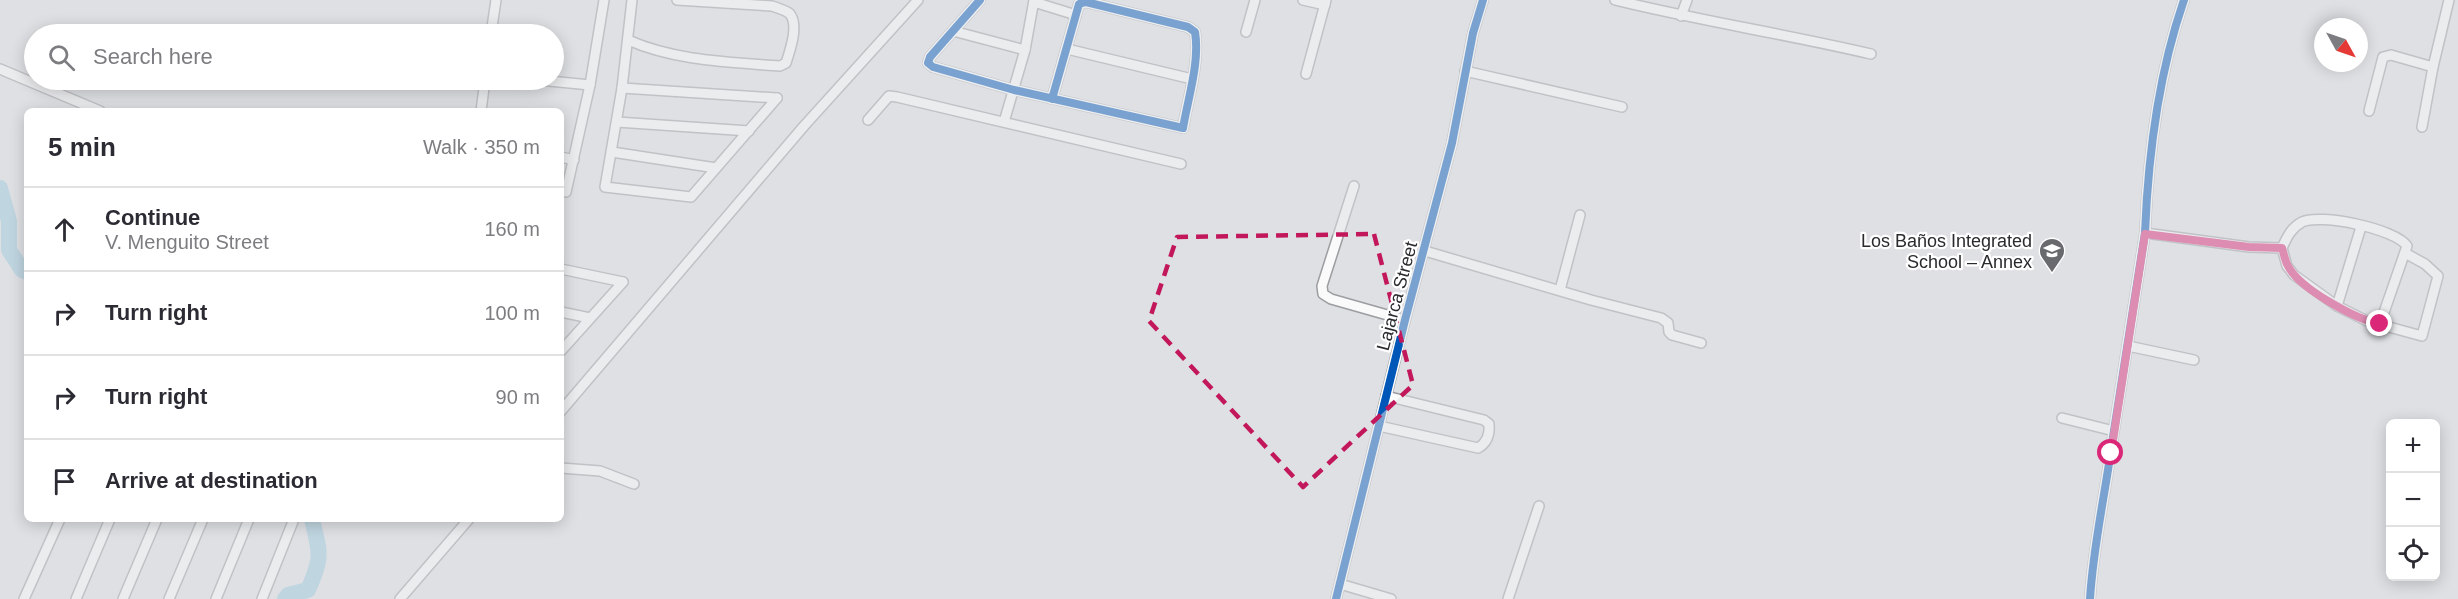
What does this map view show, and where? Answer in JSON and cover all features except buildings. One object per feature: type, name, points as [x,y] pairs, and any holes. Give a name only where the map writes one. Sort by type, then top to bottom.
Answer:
[{"type":"street","points":[[492,24],[496,0]]},
{"type":"street","points":[[564,191],[566,192],[574,160],[590,85],[604,0]]},
{"type":"street","points":[[622,88],[777,98],[691,197],[605,187],[622,88],[632,0]]},
{"type":"street","points":[[628,40],[659,52],[691,57],[780,66],[786,63],[793,24],[790,14],[782,9],[772,6],[677,0]]},
{"type":"street","points":[[564,407],[804,126],[918,0]]},
{"type":"street","points":[[980,0],[930,57],[928,63],[933,67],[1014,90],[1052,99],[1183,128],[1197,40],[1195,32],[1188,27],[1086,2],[1079,4],[1052,99]]},
{"type":"street","points":[[1246,32],[1255,0]]},
{"type":"street","points":[[1303,0],[1326,2],[1306,74]]},
{"type":"street","name":"Lajarca Street","points":[[1336,599],[1405,320],[1452,143],[1473,33],[1484,0]]},
{"type":"street","points":[[1615,0],[1681,16],[1808,39],[1871,54]]},
{"type":"street","points":[[1681,16],[1687,0]]},
{"type":"street","points":[[2090,599],[2093,560],[2145,234],[2146,209],[2164,70],[2171,37],[2184,0]]},
{"type":"street","points":[[2422,127],[2449,0]]},
{"type":"street","points":[[1004,122],[1024,50],[1034,1],[1076,15]]},
{"type":"street","points":[[953,31],[1024,50]]},
{"type":"street","points":[[1067,49],[1192,79]]},
{"type":"street","points":[[2369,111],[2384,57],[2391,55],[2433,67]]},
{"type":"street","points":[[0,69],[24,79]]},
{"type":"street","points":[[1465,71],[1622,107]]},
{"type":"street","points":[[564,82],[590,85]]},
{"type":"street","points":[[50,90],[93,108]]},
{"type":"street","points":[[481,108],[484,90]]},
{"type":"street","points":[[868,120],[889,96],[1181,164]]},
{"type":"street","points":[[617,122],[749,132]]},
{"type":"street","points":[[612,152],[716,168]]},
{"type":"street","points":[[564,158],[574,160]]},
{"type":"street","points":[[1354,186],[1322,286],[1323,294],[1331,299],[1405,320]]},
{"type":"street","points":[[1560,290],[1580,215]]},
{"type":"street","points":[[2380,324],[2407,246],[2400,237],[2385,231],[2336,220],[2308,220],[2292,228],[2282,248],[2287,266],[2294,275],[2337,306],[2367,321],[2422,336],[2438,276],[2425,264],[2405,254]]},
{"type":"street","points":[[2337,306],[2361,226]]},
{"type":"street","points":[[2145,234],[2249,247],[2282,248]]},
{"type":"street","points":[[1425,251],[1661,318],[1668,323],[1669,332],[1672,335],[1701,343]]},
{"type":"street","points":[[564,270],[623,282],[564,348]]},
{"type":"street","points":[[564,313],[590,318]]},
{"type":"street","points":[[2128,346],[2194,360]]},
{"type":"street","points":[[1379,426],[1478,448],[1485,445],[1490,432],[1489,424],[1484,420],[1386,396]]},
{"type":"street","points":[[2062,418],[2114,431]]},
{"type":"street","points":[[564,468],[600,471],[634,484]]},
{"type":"street","points":[[1508,599],[1539,506]]},
{"type":"street","points":[[24,599],[59,522]]},
{"type":"street","points":[[76,599],[109,522]]},
{"type":"street","points":[[123,599],[156,522]]},
{"type":"street","points":[[169,599],[202,522]]},
{"type":"street","points":[[216,599],[248,522]]},
{"type":"street","points":[[262,599],[293,522]]},
{"type":"street","points":[[400,599],[467,522]]},
{"type":"street","points":[[1340,584],[1391,599]]},
{"type":"highlighted area","points":[[1374,234],[1413,385],[1303,487],[1149,321],[1177,237]]},
{"type":"waterway","points":[[0,188],[9,221],[9,250],[24,271]]},
{"type":"waterway","points":[[285,599],[288,595],[308,590],[316,569],[319,555],[313,522]]},
{"type":"cycle path","points":[[980,0],[930,57],[928,63],[933,67],[1014,90],[1183,128],[1195,68],[1195,32],[1188,27],[1086,2],[1079,4],[1052,99]]},
{"type":"cycle path","points":[[1336,599],[1405,320],[1452,143],[1473,33],[1483,0]]},
{"type":"cycle path","points":[[2090,599],[2096,543],[2145,233],[2156,115],[2168,56],[2184,0]]},
{"type":"place","name":"Los Baños Integrated School – Annex","points":[[2052,274]]},
{"type":"route","points":[[2111,453],[2145,234],[2249,247],[2282,248],[2287,266],[2294,275],[2337,306],[2357,317],[2380,324]]}]
